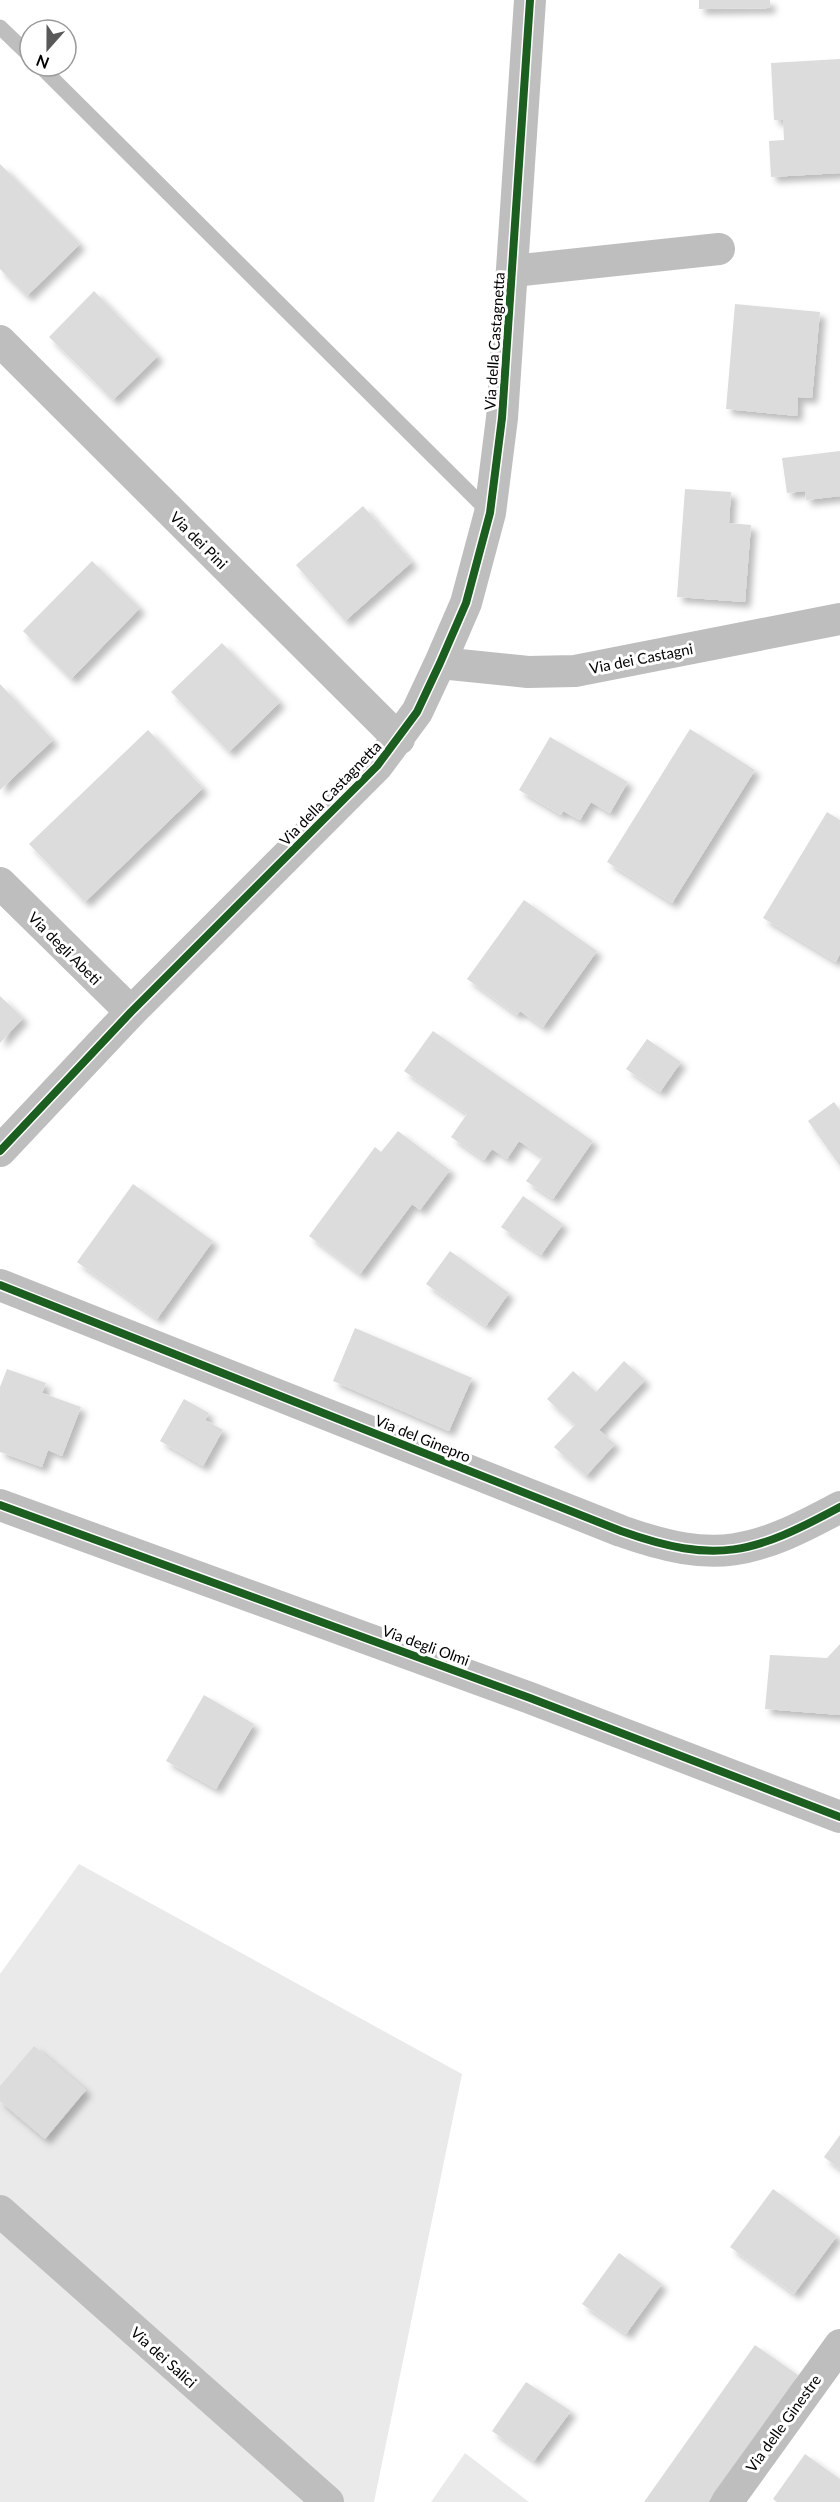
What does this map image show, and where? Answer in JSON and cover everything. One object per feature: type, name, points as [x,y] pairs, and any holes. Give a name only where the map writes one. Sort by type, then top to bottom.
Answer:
[{"type":"street","name":"Via della Castagnetta","points":[[0,1151],[131,1012],[377,766],[417,712],[440,663],[466,603],[490,513],[502,418],[530,0]]},
{"type":"street","points":[[513,271],[719,249]]},
{"type":"street","name":"Via dei Pini","points":[[0,341],[399,739]]},
{"type":"street","name":"Via dei Castagni","points":[[440,663],[528,672],[575,671],[840,619]]},
{"type":"street","name":"Via degli Abeti","points":[[0,883],[131,1012]]},
{"type":"street","name":"Via del Ginepro","points":[[0,1285],[610,1527],[659,1544],[713,1551],[752,1547],[795,1532],[840,1507]]},
{"type":"street","name":"Via degli Olmi","points":[[0,1505],[530,1698],[840,1816]]},
{"type":"street","name":"Via dei Salici","points":[[0,2211],[328,2502]]},
{"type":"street","name":"Via delle Ginestre","points":[[727,2502],[840,2345]]},
{"type":"lane","points":[[0,27],[18,44]]},
{"type":"lane","points":[[52,78],[490,513]]},
{"type":"shaded area","points":[[79,1864],[462,2074],[374,2502],[0,2502],[0,1974]]},
{"type":"shaded area","points":[[465,2453],[529,2502],[431,2502]]},
{"type":"building","points":[[699,0],[770,0],[770,8],[699,9]]},
{"type":"building","points":[[840,59],[840,173],[771,177],[769,141],[784,140],[783,120],[774,120],[771,63]]},
{"type":"building","points":[[0,164],[80,244],[27,296],[0,269]]},
{"type":"building","points":[[94,291],[158,356],[113,400],[49,337]]},
{"type":"building","points":[[735,304],[820,312],[812,398],[798,397],[797,416],[726,409]]},
{"type":"building","points":[[840,451],[840,496],[806,500],[805,491],[787,493],[782,458]]},
{"type":"building","points":[[685,489],[731,492],[729,523],[751,525],[745,602],[677,597]]},
{"type":"building","points":[[363,506],[412,562],[345,621],[296,565]]},
{"type":"building","points":[[92,561],[140,608],[71,679],[23,631]]},
{"type":"building","points":[[222,643],[280,702],[229,752],[171,692]]},
{"type":"building","points":[[0,684],[53,740],[0,790]]},
{"type":"building","points":[[690,729],[755,770],[672,903],[607,862]]},
{"type":"building","points":[[148,730],[203,788],[85,902],[29,844]]},
{"type":"building","points":[[550,737],[628,782],[610,813],[591,802],[580,820],[563,811],[561,815],[519,790]]},
{"type":"building","points":[[827,812],[840,820],[840,954],[836,962],[763,918]]},
{"type":"building","points":[[524,900],[597,951],[543,1027],[520,1011],[517,1015],[467,979]]},
{"type":"building","points":[[0,996],[23,1018],[0,1043]]},
{"type":"building","points":[[433,1031],[593,1141],[553,1199],[526,1181],[543,1157],[519,1141],[507,1159],[492,1149],[484,1160],[451,1137],[467,1114],[404,1071]]},
{"type":"building","points":[[647,1039],[681,1062],[660,1092],[626,1069]]},
{"type":"building","points":[[834,1102],[840,1110],[840,1166],[808,1121]]},
{"type":"building","points":[[398,1131],[450,1170],[420,1210],[412,1204],[360,1274],[309,1236],[375,1147],[381,1152]]},
{"type":"building","points":[[133,1184],[213,1241],[157,1319],[77,1262]]},
{"type":"building","points":[[523,1196],[563,1224],[541,1255],[501,1227]]},
{"type":"building","points":[[450,1251],[509,1293],[486,1326],[426,1284]]},
{"type":"building","points":[[355,1328],[472,1378],[449,1431],[333,1381]]},
{"type":"building","points":[[624,1361],[645,1380],[599,1430],[615,1444],[586,1476],[554,1447],[575,1425],[547,1399],[573,1371],[596,1392]]},
{"type":"building","points":[[7,1369],[46,1383],[42,1393],[81,1407],[62,1456],[48,1450],[42,1467],[0,1452],[0,1387]]},
{"type":"building","points":[[184,1399],[209,1413],[205,1420],[223,1430],[203,1466],[160,1441]]},
{"type":"building","points":[[840,1644],[840,1715],[765,1709],[770,1655],[827,1658]]},
{"type":"building","points":[[204,1695],[254,1724],[216,1789],[166,1761]]},
{"type":"building","points":[[34,2046],[86,2090],[45,2139],[0,2101],[0,2086]]},
{"type":"building","points":[[840,2135],[840,2169],[824,2157]]},
{"type":"building","points":[[773,2189],[837,2236],[794,2294],[730,2247]]},
{"type":"building","points":[[619,2253],[662,2284],[626,2334],[582,2304]]},
{"type":"building","points":[[755,2345],[798,2375],[708,2502],[644,2502]]},
{"type":"building","points":[[526,2382],[571,2411],[534,2461],[492,2431]]},
{"type":"building","points":[[805,2454],[840,2479],[840,2502],[777,2502],[773,2499]]},
{"type":"cycle path","points":[[0,1151],[131,1012],[377,766],[417,712],[440,663],[466,603],[490,513],[502,418],[530,0]]},
{"type":"cycle path","points":[[0,1285],[621,1531],[654,1542],[710,1551],[734,1549],[783,1535],[840,1507]]},
{"type":"cycle path","points":[[0,1505],[530,1698],[840,1817]]}]
